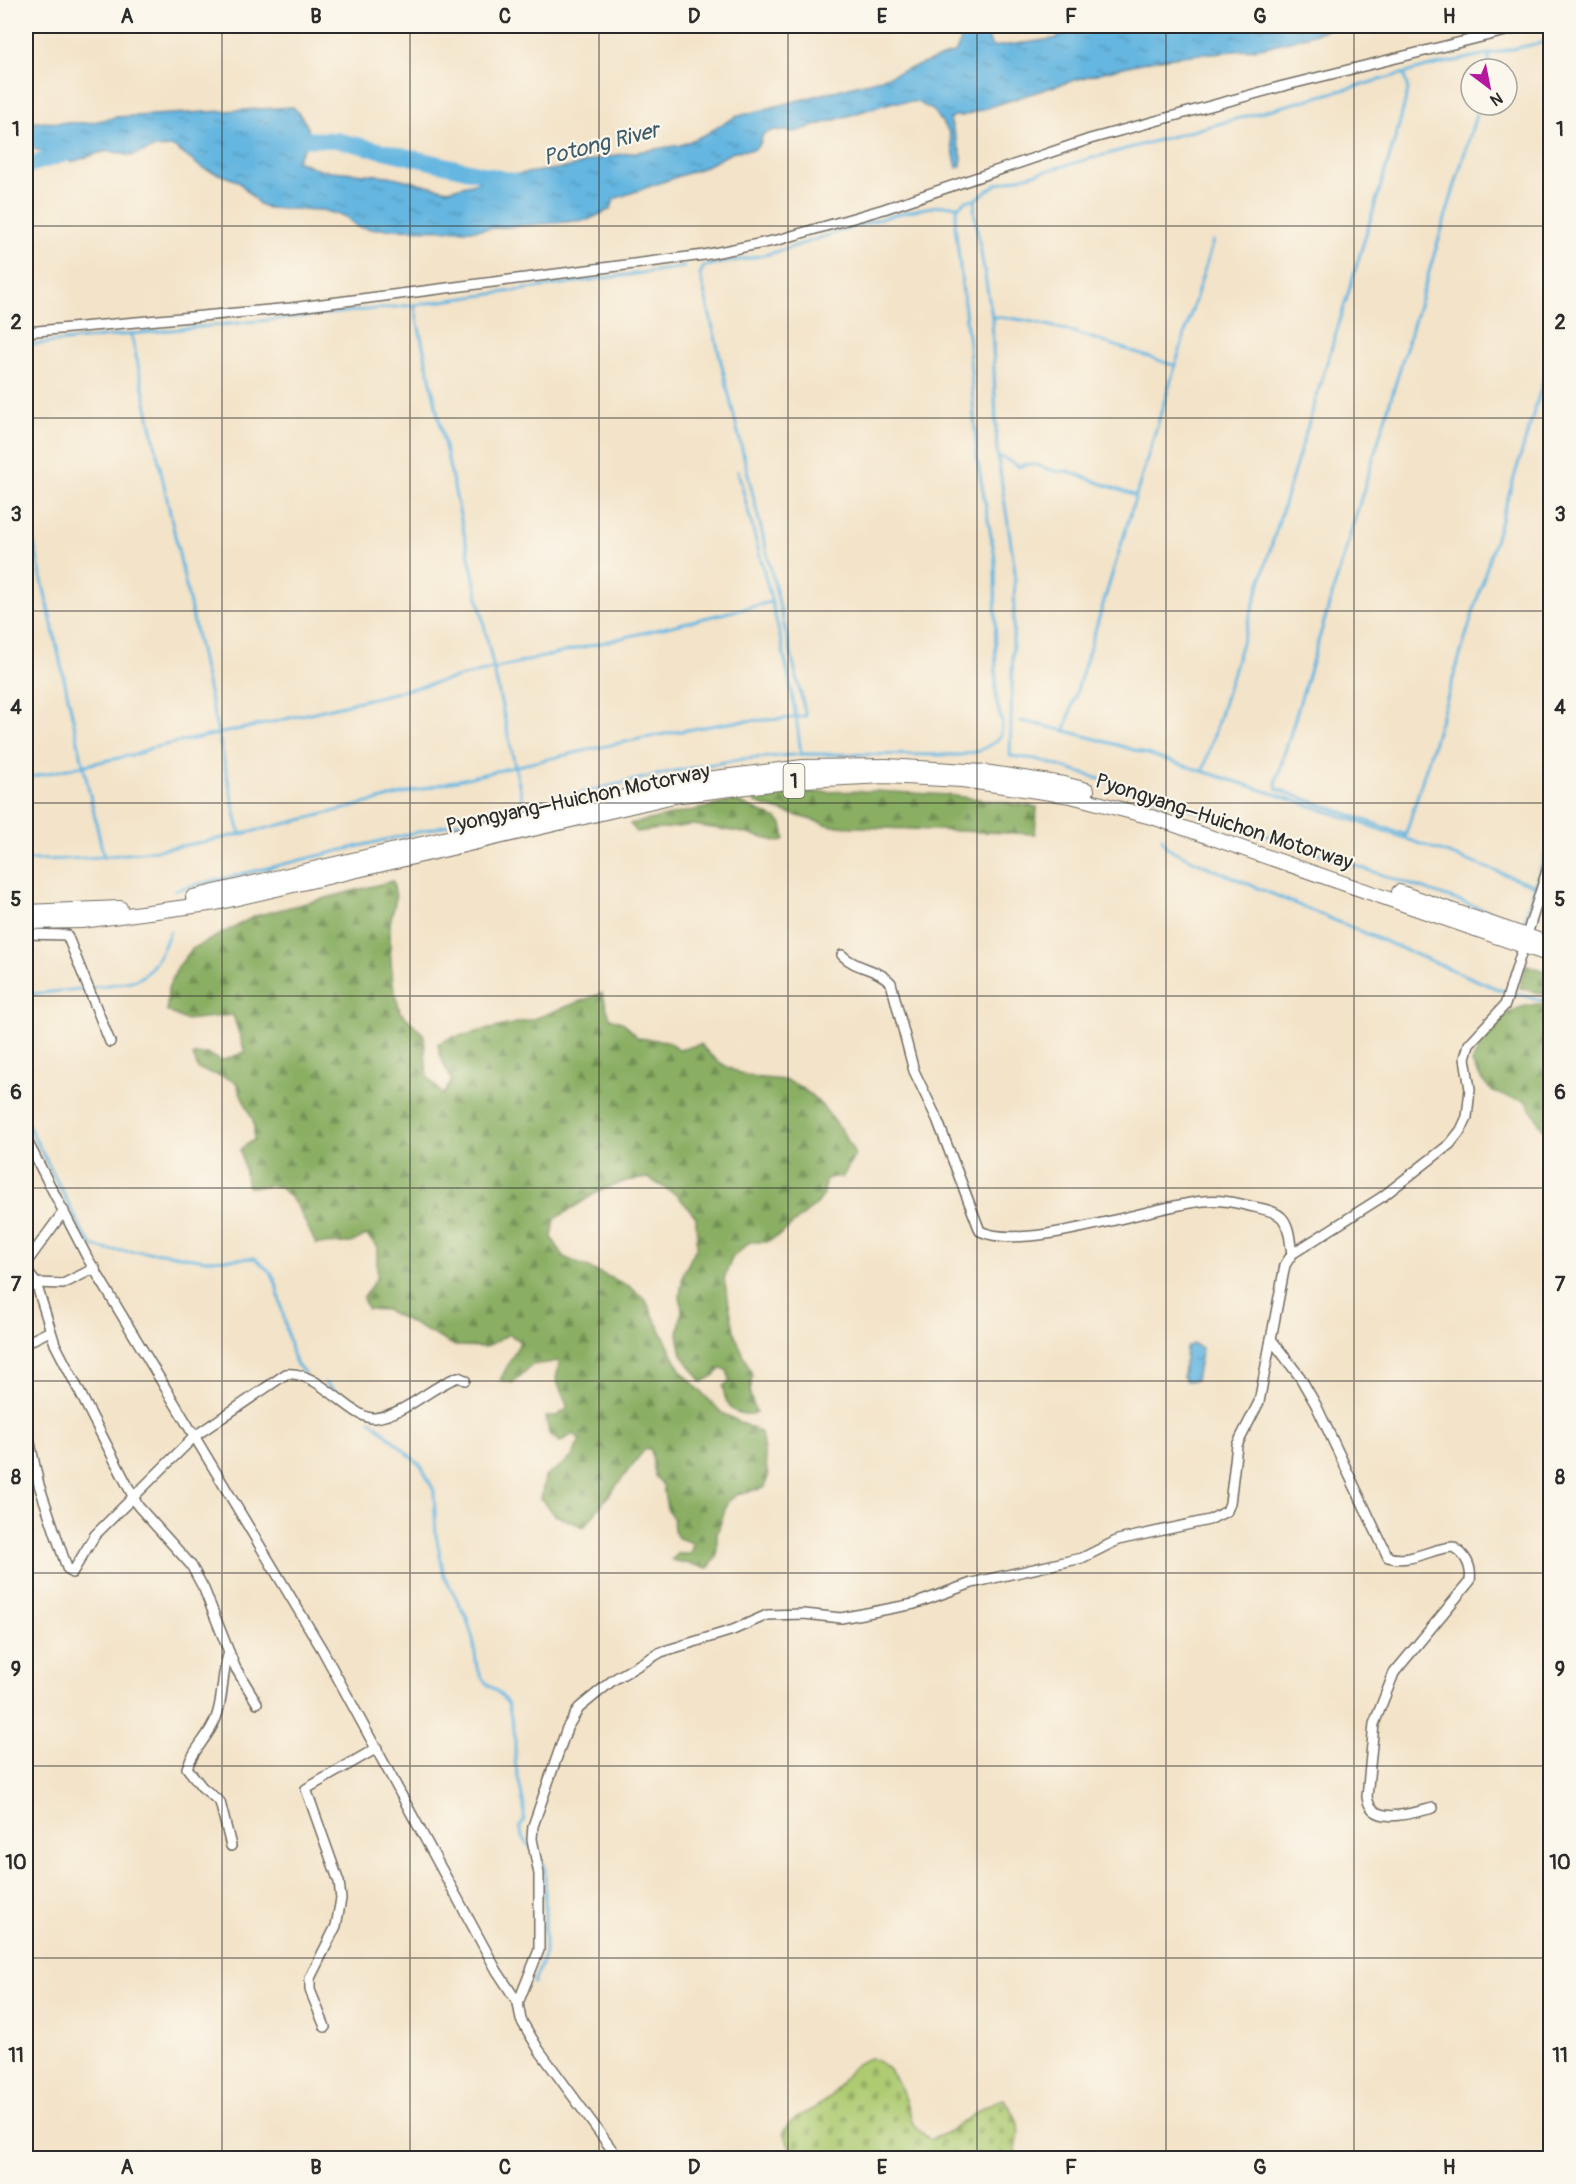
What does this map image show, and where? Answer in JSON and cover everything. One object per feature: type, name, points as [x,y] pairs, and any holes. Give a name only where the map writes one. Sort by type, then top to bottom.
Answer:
[{"type":"highway","name":"Pyongyang–Huichon Motorway","points":[[26,912],[119,908],[207,895],[698,780],[803,767],[886,766],[984,772],[1064,784],[1200,825],[1524,940],[1551,955]]},
{"type":"highway","name":"Pyongyang–Huichon Motorway","points":[[26,922],[82,921],[216,903],[674,796],[804,780],[885,776],[962,780],[1082,798],[1155,818],[1524,940],[1551,944]]},
{"type":"street","points":[[26,332],[291,308],[663,262],[715,253],[778,240],[873,212],[1090,139],[1283,86],[1526,26]]},
{"type":"street","points":[[518,2003],[539,1950],[539,1874],[532,1839],[533,1826],[567,1728],[579,1708],[594,1694],[661,1652],[733,1630],[767,1616],[804,1614],[841,1618],[914,1604],[972,1583],[1082,1558],[1118,1540],[1165,1531],[1221,1515],[1230,1503],[1237,1445],[1259,1402],[1285,1265],[1292,1254],[1382,1197],[1450,1144],[1467,1117],[1470,1089],[1465,1058],[1469,1044],[1505,1005],[1551,861]]},
{"type":"street","points":[[26,934],[67,935],[110,1042]]},
{"type":"street","points":[[842,955],[847,961],[885,976],[891,983],[911,1062],[937,1119],[980,1231],[1003,1236],[1052,1234],[1177,1205],[1226,1201],[1273,1212],[1283,1218],[1288,1229],[1292,1254]]},
{"type":"street","points":[[26,1143],[95,1268],[324,1651],[497,1971],[518,2003],[521,2020],[539,2050],[618,2158]]},
{"type":"street","points":[[26,1263],[64,1211]]},
{"type":"street","points":[[36,1283],[63,1284],[95,1268]]},
{"type":"street","points":[[26,1270],[36,1283],[50,1331],[143,1513],[191,1565],[204,1589],[229,1652],[257,1703]]},
{"type":"street","points":[[26,1343],[50,1331]]},
{"type":"street","points":[[1271,1338],[1300,1377],[1316,1405],[1388,1557],[1399,1561],[1453,1547],[1466,1558],[1471,1572],[1470,1581],[1394,1673],[1374,1725],[1369,1808],[1375,1814],[1384,1815],[1433,1808]]},
{"type":"street","points":[[26,1424],[42,1494],[67,1568],[72,1572],[95,1535],[195,1436],[286,1374],[294,1373],[334,1393],[363,1417],[369,1418],[404,1410],[446,1381],[458,1377],[465,1380]]},
{"type":"street","points":[[229,1652],[223,1669],[217,1716],[191,1756],[188,1768],[202,1787],[220,1802],[231,1846]]},
{"type":"street","points":[[325,2027],[310,1990],[310,1978],[336,1926],[341,1899],[339,1882],[306,1789],[377,1748]]},
{"type":"green space","points":[[875,791],[949,795],[1037,807],[1035,834],[832,826],[764,806],[756,803],[751,797],[815,792]]},
{"type":"green space","points":[[735,801],[777,819],[782,824],[785,839],[780,842],[739,832],[693,825],[637,832],[630,824]]},
{"type":"green space","points":[[393,881],[396,898],[390,924],[390,949],[393,984],[400,1011],[424,1035],[427,1076],[443,1095],[452,1081],[441,1058],[438,1044],[450,1038],[534,1019],[602,993],[610,1018],[624,1023],[638,1038],[668,1041],[678,1050],[701,1044],[717,1061],[740,1073],[783,1080],[797,1085],[827,1112],[844,1134],[855,1155],[842,1178],[832,1177],[825,1180],[824,1195],[817,1204],[781,1234],[767,1242],[750,1242],[732,1258],[724,1279],[735,1335],[752,1374],[750,1394],[756,1413],[742,1414],[729,1405],[723,1386],[730,1381],[727,1370],[720,1369],[714,1376],[702,1382],[682,1355],[678,1334],[682,1310],[680,1296],[683,1274],[697,1246],[696,1217],[677,1195],[648,1178],[626,1181],[599,1191],[555,1219],[552,1238],[564,1257],[629,1286],[645,1299],[681,1371],[722,1413],[761,1433],[768,1477],[764,1488],[737,1494],[727,1503],[717,1534],[717,1557],[708,1568],[671,1560],[679,1553],[691,1553],[693,1543],[678,1538],[674,1531],[673,1518],[667,1509],[663,1485],[655,1476],[651,1449],[645,1449],[584,1527],[555,1515],[541,1499],[545,1477],[571,1458],[580,1440],[573,1434],[560,1442],[549,1434],[546,1416],[557,1416],[568,1408],[556,1379],[560,1361],[532,1365],[513,1383],[500,1380],[520,1342],[509,1334],[486,1347],[455,1346],[386,1310],[367,1309],[363,1298],[377,1277],[377,1246],[366,1235],[351,1243],[316,1244],[296,1204],[279,1186],[248,1187],[240,1149],[254,1140],[254,1123],[235,1081],[198,1069],[193,1055],[207,1054],[221,1061],[245,1052],[233,1015],[185,1020],[167,1011],[168,988],[178,967],[192,949],[255,916]]},
{"type":"green space","points":[[1525,964],[1550,973],[1550,996],[1520,988]]},
{"type":"green space","points":[[1550,1003],[1550,1134],[1543,1129],[1526,1101],[1506,1097],[1493,1091],[1482,1080],[1472,1063],[1484,1037],[1500,1018],[1522,1007]]},
{"type":"green space","points":[[870,2058],[888,2069],[894,2076],[913,2123],[930,2140],[941,2136],[994,2102],[1004,2099],[1014,2113],[1018,2126],[1018,2141],[1013,2157],[794,2158],[783,2132],[787,2126],[797,2117],[827,2099],[855,2066]]},
{"type":"water","points":[[983,26],[992,47],[1054,39],[1082,26],[1339,26],[1258,48],[1155,60],[1057,85],[962,116],[954,116],[950,120],[962,157],[961,166],[957,168],[949,132],[933,110],[917,102],[893,102],[795,132],[774,130],[763,134],[760,144],[753,150],[735,151],[702,168],[614,199],[611,209],[588,220],[473,230],[370,229],[357,227],[346,217],[322,210],[267,208],[259,204],[238,181],[202,168],[174,147],[154,148],[131,156],[110,151],[72,162],[26,146],[26,122],[89,123],[117,117],[293,107],[309,132],[306,145],[296,160],[320,170],[389,176],[448,190],[497,177],[570,167],[604,157],[681,145],[735,117],[880,79],[956,52],[963,35]]},
{"type":"water","points":[[1192,1344],[1202,1348],[1196,1380],[1186,1381],[1183,1376],[1186,1348]]},
{"type":"waterway","points":[[1550,41],[1431,66],[997,184],[976,199],[974,211],[992,317],[997,451],[1015,571],[1010,756],[1036,759],[1110,782],[1550,932]]},
{"type":"waterway","points":[[1203,771],[1398,129],[1408,90],[1404,74]]},
{"type":"waterway","points":[[1406,835],[1277,789],[1276,782],[1475,117]]},
{"type":"waterway","name":"Potong River","points":[[287,139],[336,140],[517,182]]},
{"type":"waterway","name":"Potong River","points":[[26,166],[77,150]]},
{"type":"waterway","points":[[175,890],[669,772],[742,759],[805,754],[961,755],[979,751],[995,742],[1001,735],[1002,724],[996,699],[995,558],[977,458],[969,345],[955,224],[957,208],[965,201],[976,199]]},
{"type":"waterway","points":[[26,860],[84,858],[196,843],[251,832],[471,777],[632,741],[729,723],[806,716],[700,274],[704,266],[772,253],[894,215],[919,209],[959,206]]},
{"type":"waterway","points":[[1065,730],[1213,241]]},
{"type":"waterway","points":[[26,345],[414,305],[684,267]]},
{"type":"waterway","points":[[414,305],[524,807]]},
{"type":"waterway","points":[[992,317],[1061,328],[1176,366]]},
{"type":"waterway","points":[[131,333],[240,835]]},
{"type":"waterway","points":[[1405,837],[1550,359]]},
{"type":"waterway","points":[[998,457],[1019,467],[1031,464],[1054,471],[1067,471],[1136,496]]},
{"type":"waterway","points":[[738,471],[790,682],[801,754]]},
{"type":"waterway","points":[[26,508],[104,858]]},
{"type":"waterway","points":[[26,778],[269,723],[771,602]]},
{"type":"waterway","points":[[1021,721],[1113,744],[1247,785],[1371,826],[1536,886]]},
{"type":"waterway","points":[[1162,838],[1167,848],[1206,866],[1500,990],[1550,1002]]},
{"type":"waterway","points":[[1524,923],[1550,838]]},
{"type":"waterway","points":[[26,995],[103,986],[140,978],[154,964],[170,932]]},
{"type":"waterway","points":[[26,1121],[85,1236],[93,1246],[108,1250],[162,1253],[206,1260],[255,1258],[271,1273],[276,1283],[292,1354],[297,1365],[305,1373]]},
{"type":"waterway","points":[[325,1383],[338,1393]]},
{"type":"waterway","points":[[371,1420],[421,1466],[434,1491],[436,1535],[444,1576],[466,1616],[473,1639],[477,1668],[484,1681],[508,1704],[515,1735],[515,1762],[524,1806],[524,1820],[520,1827],[522,1836],[531,1848]]},
{"type":"waterway","points":[[534,1983],[545,1953],[545,1866],[538,1855]]}]
